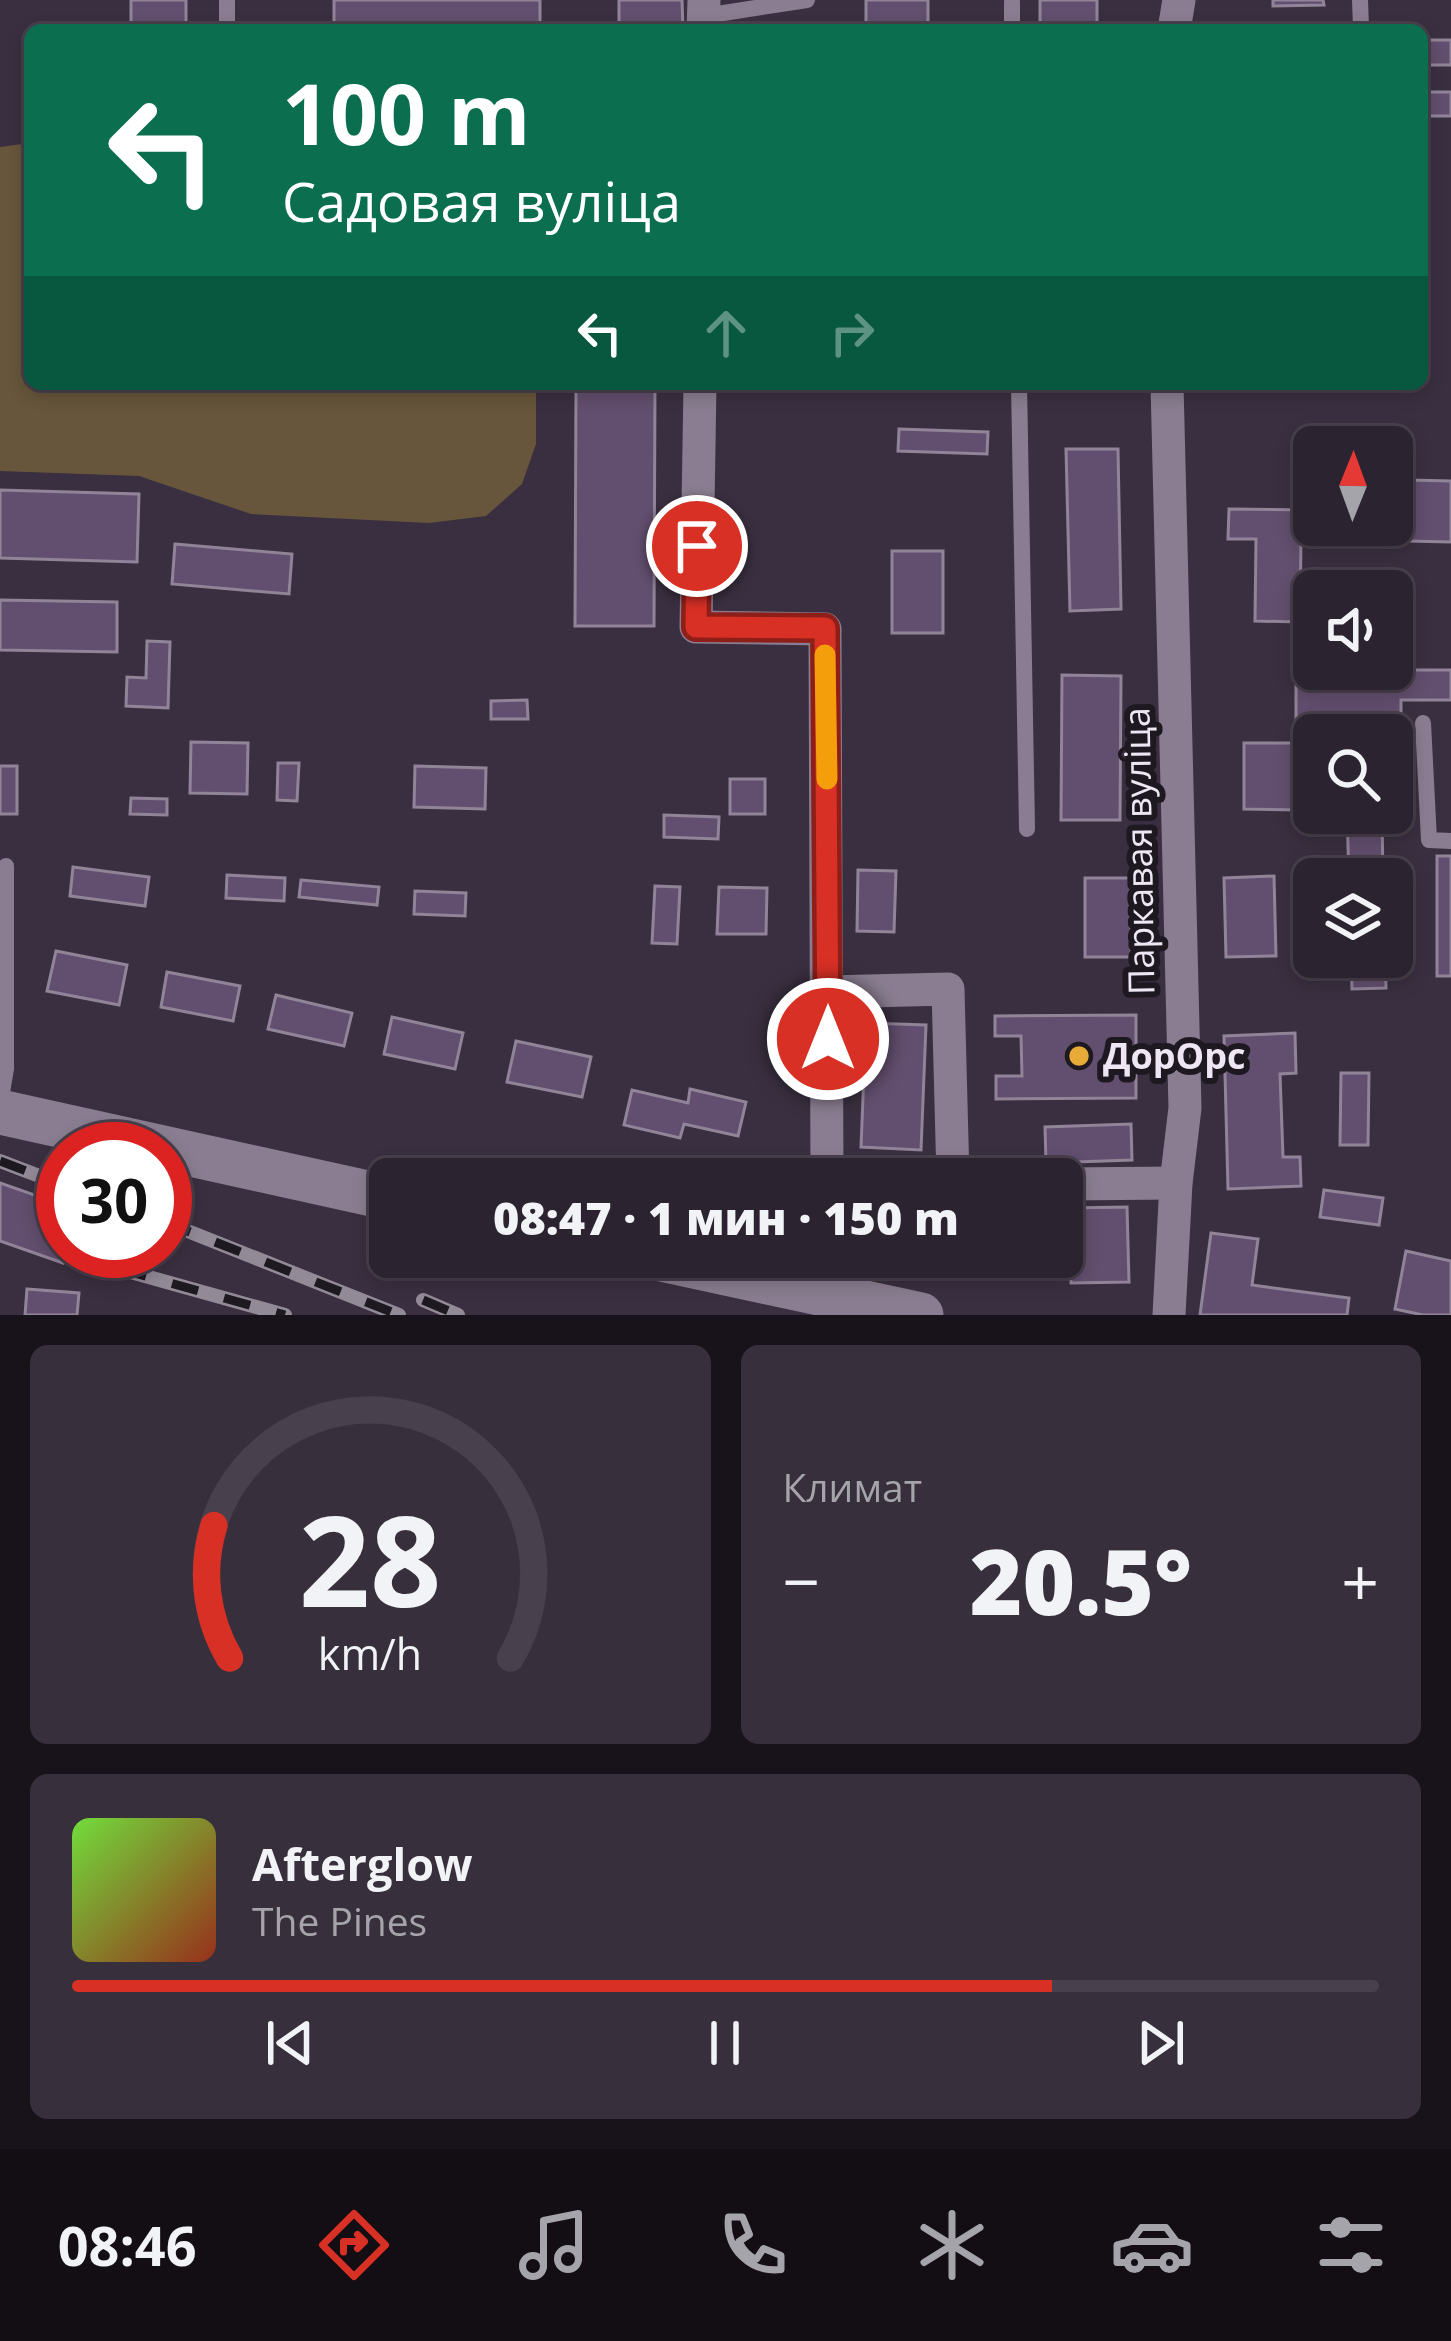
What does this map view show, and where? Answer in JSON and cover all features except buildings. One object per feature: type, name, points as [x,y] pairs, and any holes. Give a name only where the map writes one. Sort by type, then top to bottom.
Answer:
[{"type":"main road","points":[[0,1108],[369,1193]]},
{"type":"main road","points":[[829,1278],[921,1315]]},
{"type":"street","points":[[700,390],[696,627],[825,628],[827,1158]]},
{"type":"street","name":"Паркавая вуліца","points":[[1167,390],[1185,1108],[1169,1315]]},
{"type":"street","points":[[828,992],[948,989],[952,1158]]},
{"type":"street","points":[[1083,1184],[1176,1183]]},
{"type":"lane","points":[[704,15],[807,0]]},
{"type":"lane","points":[[1018,390],[1027,829]]},
{"type":"lane","points":[[1423,722],[1429,840],[1451,841]]},
{"type":"lane","points":[[0,1108],[6,1069],[6,866]]},
{"type":"shaded area","points":[[24,144],[24,390],[536,390],[536,444],[522,484],[486,516],[429,523],[251,514],[139,476],[0,471],[0,147]]},
{"type":"railway","points":[[0,1161],[36,1175]]},
{"type":"railway","points":[[192,1233],[399,1315]]},
{"type":"railway","points":[[152,1278],[285,1315]]},
{"type":"railway","points":[[423,1300],[458,1315]]},
{"type":"slow traffic","points":[[825,655],[827,779]]},
{"type":"place","name":"ДорОрс","points":[[1079,1056]]},
{"type":"route","points":[[697,546],[696,627],[825,628],[828,1039]]}]
